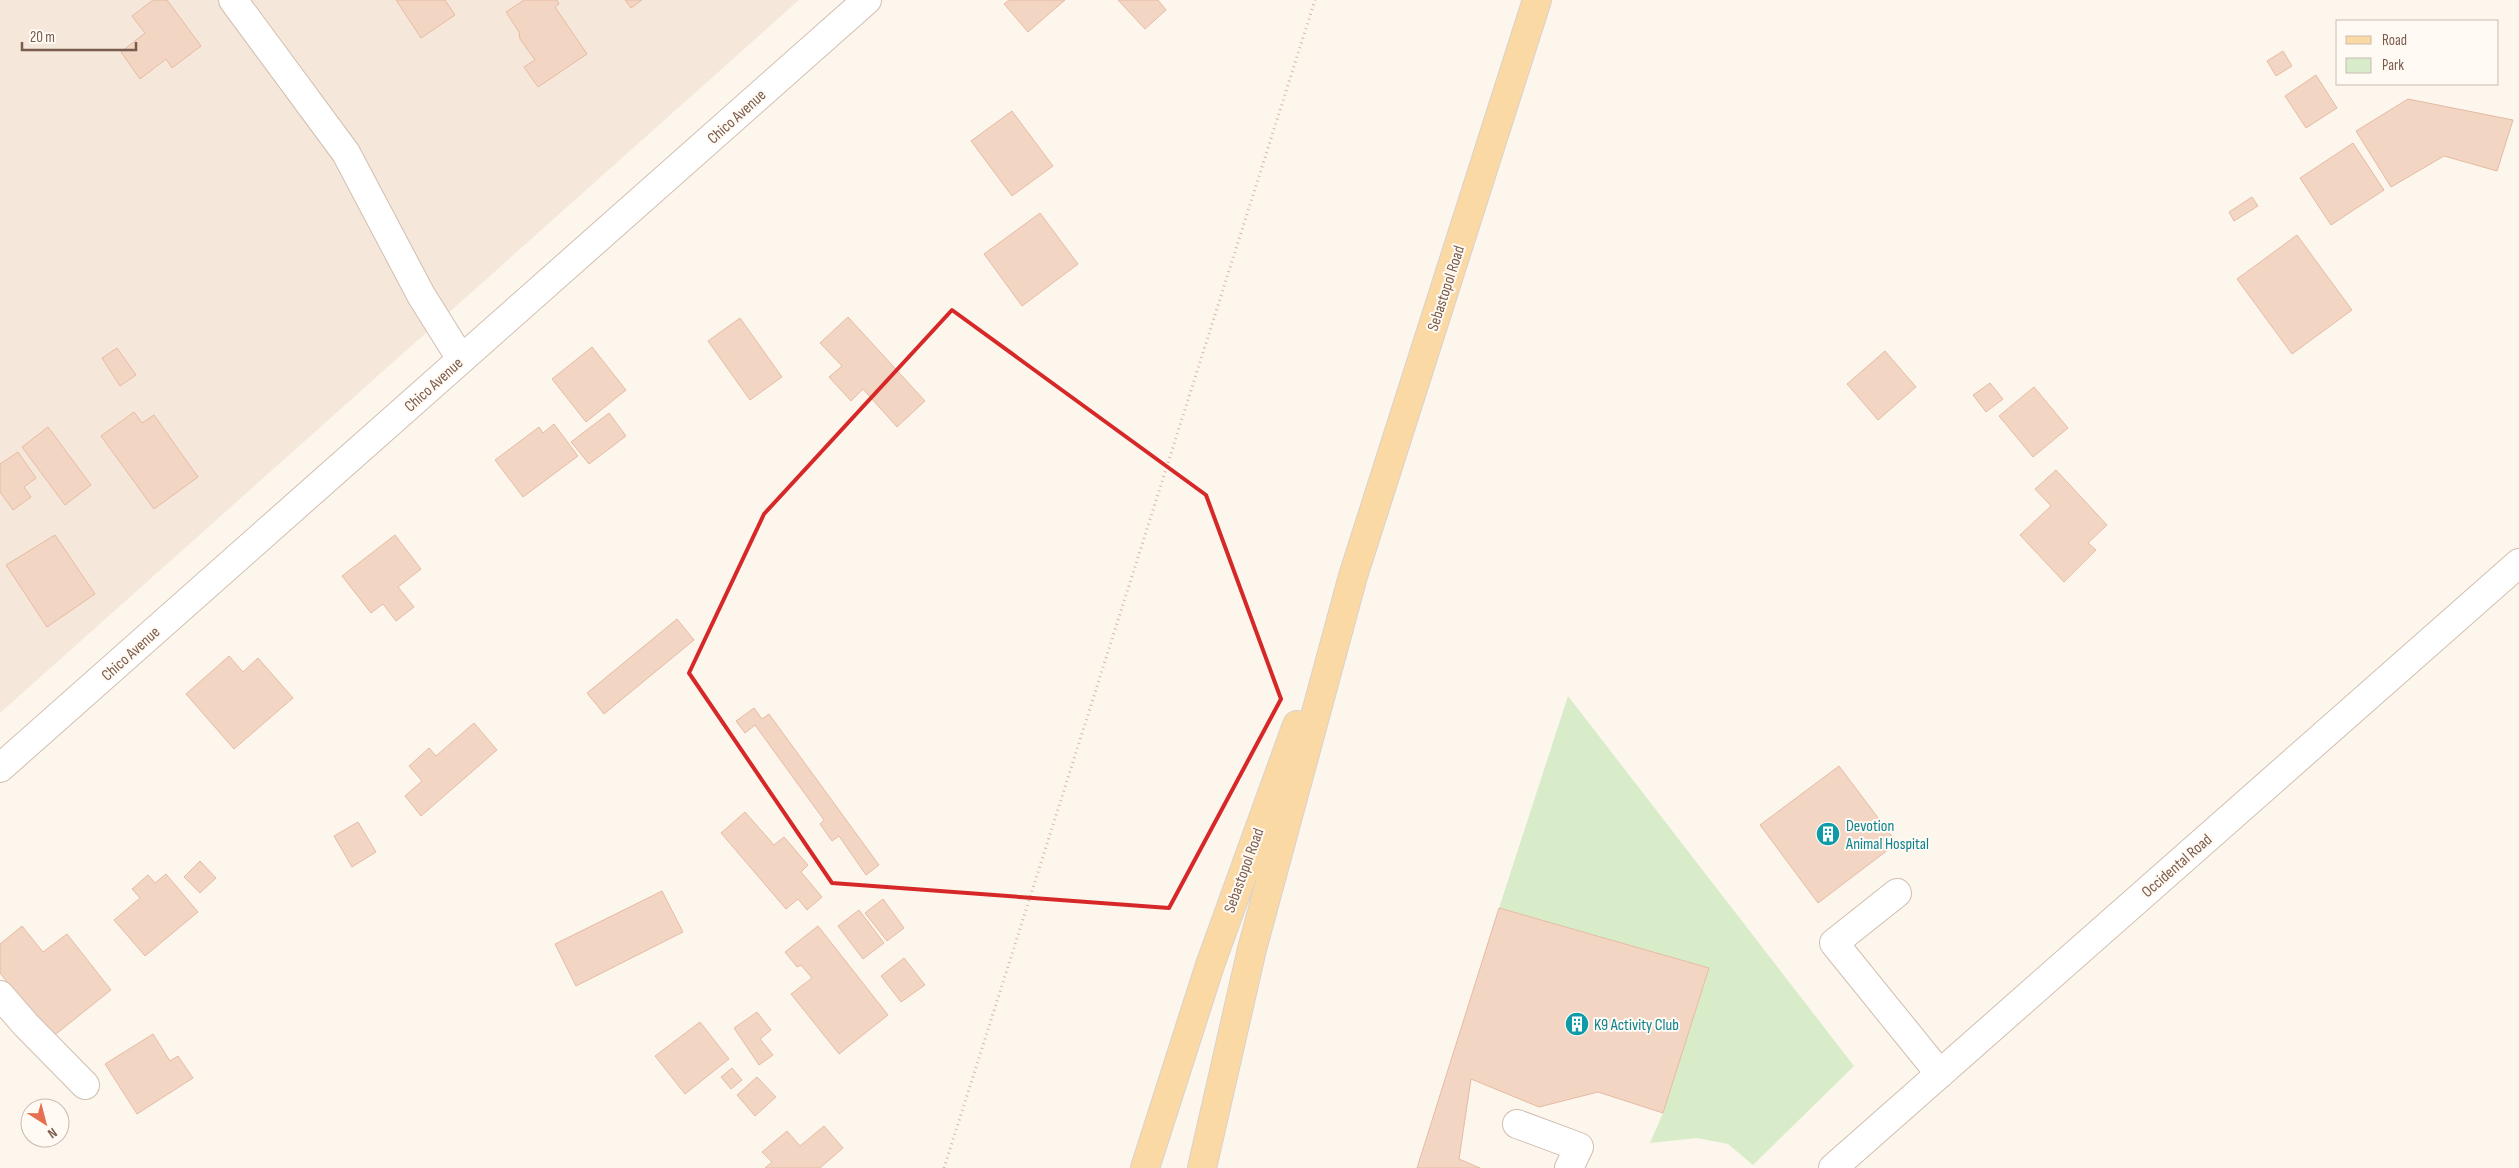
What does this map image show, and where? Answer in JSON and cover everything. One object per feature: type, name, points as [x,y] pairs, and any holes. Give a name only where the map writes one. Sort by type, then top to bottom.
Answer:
[{"type":"main road","name":"Sebastopol Road","points":[[1202,1168],[1252,949],[1353,576],[1537,0]]},
{"type":"main road","name":"Sebastopol Road","points":[[1146,1168],[1207,974],[1250,850],[1353,576]]},
{"type":"street","points":[[233,0],[346,153],[421,295],[461,359]]},
{"type":"street","name":"Chico Avenue","points":[[0,768],[867,0]]},
{"type":"street","name":"Occidental Road","points":[[1833,1168],[2519,563]]},
{"type":"street","points":[[1897,893],[1834,942],[1940,1074]]},
{"type":"street","points":[[0,995],[26,1025],[85,1085]]},
{"type":"street","points":[[1517,1124],[1579,1147],[1569,1168]]},
{"type":"path","points":[[944,1168],[1315,0]]},
{"type":"highlighted area","points":[[952,310],[1206,495],[1281,699],[1169,908],[832,883],[689,673],[764,514]]},
{"type":"shaded area","points":[[0,0],[799,0],[0,713]]},
{"type":"green space","points":[[1568,696],[1854,1066],[1753,1165],[1728,1144],[1697,1138],[1650,1143],[1663,1113],[1709,968],[1499,908]]},
{"type":"building","points":[[153,0],[167,0],[201,46],[172,68],[166,59],[140,79],[121,52],[145,33],[132,16]]},
{"type":"building","points":[[396,0],[445,0],[455,15],[421,38]]},
{"type":"building","points":[[524,0],[557,0],[559,4],[555,7],[587,54],[538,87],[524,67],[535,60],[520,39],[519,32],[506,12]]},
{"type":"building","points":[[625,0],[642,0],[631,8]]},
{"type":"building","points":[[1009,0],[1065,0],[1028,32],[1004,4]]},
{"type":"building","points":[[1118,0],[1158,0],[1166,10],[1145,29]]},
{"type":"building","points":[[2283,51],[2292,66],[2276,76],[2267,61]]},
{"type":"building","points":[[2316,75],[2337,108],[2306,128],[2285,96]]},
{"type":"building","points":[[2408,99],[2513,120],[2497,171],[2444,156],[2391,187],[2356,131]]},
{"type":"building","points":[[1012,111],[1053,166],[1012,196],[971,141]]},
{"type":"building","points":[[2353,143],[2384,190],[2331,225],[2300,178]]},
{"type":"building","points":[[2252,197],[2258,206],[2234,221],[2229,212]]},
{"type":"building","points":[[1040,213],[1078,264],[1022,306],[984,254]]},
{"type":"building","points":[[2297,235],[2352,310],[2292,354],[2237,279]]},
{"type":"building","points":[[848,317],[925,401],[897,427],[863,389],[851,401],[829,377],[842,366],[820,343]]},
{"type":"building","points":[[740,318],[782,377],[750,400],[708,341]]},
{"type":"building","points":[[592,347],[626,390],[586,422],[552,379]]},
{"type":"building","points":[[117,348],[136,375],[120,386],[102,358]]},
{"type":"building","points":[[1885,351],[1916,387],[1878,420],[1847,384]]},
{"type":"building","points":[[1990,383],[2003,399],[1986,412],[1973,395]]},
{"type":"building","points":[[2034,387],[2068,428],[2033,457],[1999,416]]},
{"type":"building","points":[[134,412],[142,423],[154,415],[198,477],[154,509],[101,436]]},
{"type":"building","points":[[609,413],[626,436],[589,464],[571,442]]},
{"type":"building","points":[[554,424],[578,456],[523,497],[495,460],[539,427],[543,433]]},
{"type":"building","points":[[48,427],[91,485],[65,505],[22,447]]},
{"type":"building","points":[[18,452],[36,478],[24,487],[31,497],[13,510],[0,492],[0,464]]},
{"type":"building","points":[[2056,470],[2107,525],[2088,543],[2096,550],[2064,582],[2020,535],[2051,506],[2035,489]]},
{"type":"building","points":[[55,535],[95,594],[47,627],[6,565]]},
{"type":"building","points":[[395,535],[421,569],[398,587],[414,607],[396,621],[383,604],[371,613],[342,576]]},
{"type":"building","points":[[677,619],[694,640],[604,714],[587,693]]},
{"type":"building","points":[[229,656],[243,672],[258,658],[293,698],[234,749],[186,694]]},
{"type":"building","points":[[754,708],[762,719],[769,714],[879,865],[866,875],[839,836],[832,841],[820,824],[824,820],[755,725],[745,733],[736,721]]},
{"type":"building","points":[[474,723],[497,750],[421,816],[405,796],[422,781],[409,766],[429,748],[436,756]]},
{"type":"building","name":"Devotion Animal Hospital","points":[[1839,766],[1897,843],[1818,903],[1760,825]]},
{"type":"building","points":[[745,812],[774,845],[784,837],[808,865],[801,872],[822,897],[807,910],[798,899],[786,909],[721,833]]},
{"type":"building","points":[[358,822],[376,852],[352,867],[334,836]]},
{"type":"building","points":[[200,861],[216,878],[200,893],[184,877]]},
{"type":"building","points":[[166,874],[198,912],[145,956],[114,920],[140,898],[132,889],[148,875],[155,883]]},
{"type":"building","points":[[662,891],[683,932],[576,986],[555,944]]},
{"type":"building","points":[[883,899],[904,928],[887,941],[865,913]]},
{"type":"building","name":"K9 Activity Club","points":[[1499,908],[1709,968],[1663,1113],[1598,1092],[1539,1107],[1471,1079],[1459,1159],[1480,1168],[1417,1168]]},
{"type":"building","points":[[859,910],[884,943],[863,959],[838,926]]},
{"type":"building","points":[[22,926],[43,952],[67,934],[111,990],[51,1038],[0,973],[0,944]]},
{"type":"building","points":[[818,926],[888,1015],[839,1054],[791,994],[812,978],[801,965],[797,967],[785,952]]},
{"type":"building","points":[[904,958],[925,985],[901,1002],[881,976]]},
{"type":"building","points":[[757,1012],[771,1030],[760,1039],[773,1055],[759,1065],[734,1028]]},
{"type":"building","points":[[700,1022],[729,1059],[685,1094],[655,1056]]},
{"type":"building","points":[[153,1034],[170,1061],[178,1056],[193,1078],[137,1114],[105,1064]]},
{"type":"building","points":[[732,1068],[742,1080],[731,1089],[721,1077]]},
{"type":"building","points":[[757,1077],[776,1097],[755,1116],[737,1095]]},
{"type":"building","points":[[824,1126],[843,1148],[820,1168],[765,1168],[772,1162],[762,1152],[787,1131],[800,1146]]},
{"type":"place","name":"Devotion Animal Hospital","points":[[1828,834]]},
{"type":"place","name":"K9 Activity Club","points":[[1577,1024]]}]
